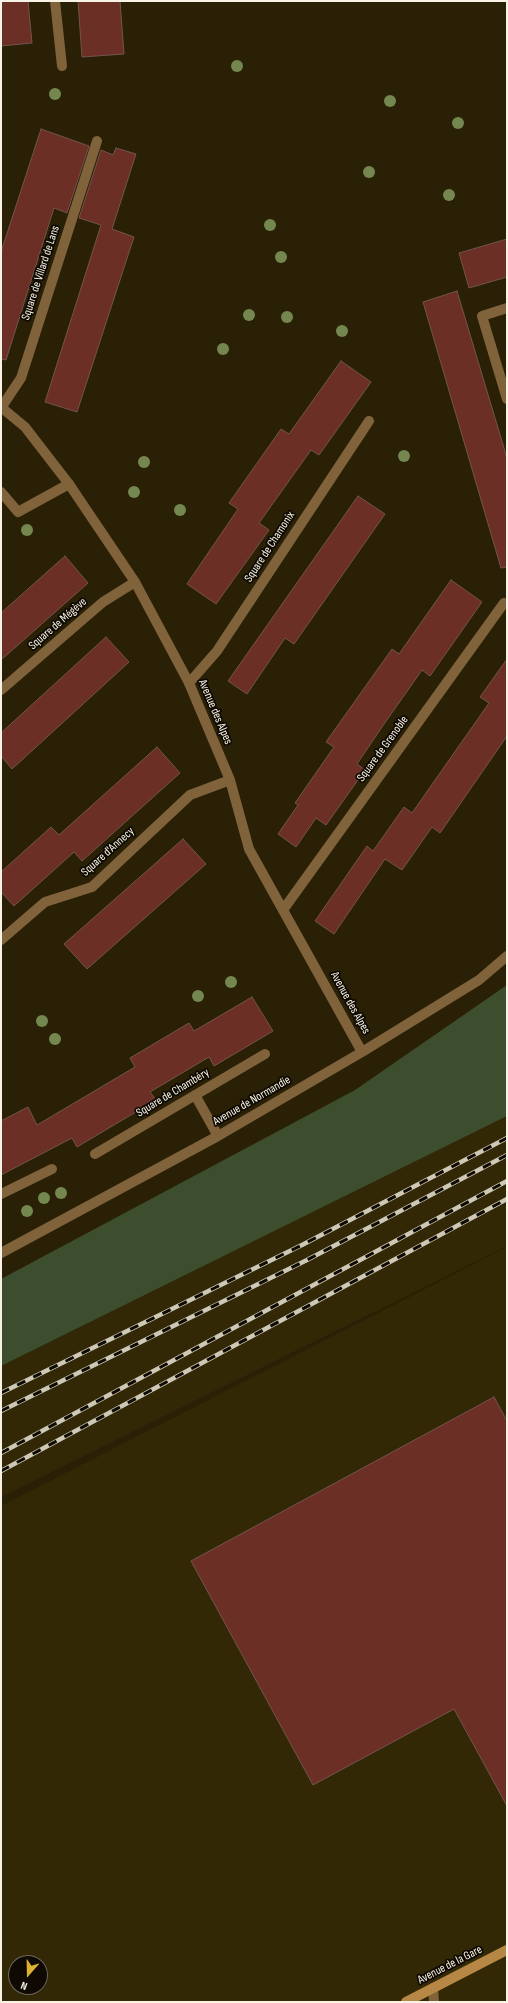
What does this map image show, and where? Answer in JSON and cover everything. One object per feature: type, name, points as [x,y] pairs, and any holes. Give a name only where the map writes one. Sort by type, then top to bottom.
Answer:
[{"type":"street","points":[[55,1],[62,66]]},
{"type":"street","name":"Square de Villard de Lans","points":[[1,408],[21,378],[97,142]]},
{"type":"street","points":[[507,308],[482,316],[507,399]]},
{"type":"street","name":"Avenue des Alpes","points":[[1,408],[25,427],[69,484],[135,582],[189,683],[230,780],[249,849],[362,1052]]},
{"type":"street","name":"Square de Chamonix","points":[[189,683],[217,652],[368,421]]},
{"type":"street","points":[[1,492],[18,512],[69,484]]},
{"type":"street","name":"Square de Mégève","points":[[1,690],[103,602],[135,582]]},
{"type":"street","name":"Square de Grenoble","points":[[283,910],[504,603]]},
{"type":"street","name":"Square d'Annecy","points":[[1,940],[45,902],[92,886],[190,795],[230,780]]},
{"type":"street","name":"Avenue de Normandie","points":[[1,1253],[218,1136],[362,1052],[479,980],[507,956]]},
{"type":"street","name":"Square de Chambéry","points":[[95,1154],[265,1054]]},
{"type":"street","points":[[195,1095],[218,1136]]},
{"type":"street","points":[[1,1194],[52,1169]]},
{"type":"street","name":"Avenue de la Gare","points":[[406,2002],[507,1950]]},
{"type":"street","points":[[433,1988],[434,2002]]},
{"type":"shaded area","points":[[507,1116],[507,1246],[1,1497],[1,1366]]},
{"type":"shaded area","points":[[507,1247],[507,2002],[1,2002],[1,1506]]},
{"type":"green space","points":[[507,985],[507,1116],[1,1366],[1,1279],[355,1090]]},
{"type":"building","points":[[1,1],[28,1],[32,43],[1,46]]},
{"type":"building","points":[[78,1],[120,1],[124,54],[82,57]]},
{"type":"building","points":[[41,129],[89,146],[67,213],[54,208],[6,360],[1,359],[1,252]]},
{"type":"building","points":[[116,148],[136,154],[112,229],[134,237],[77,412],[45,402],[101,225],[79,218],[101,150],[113,155]]},
{"type":"building","points":[[507,239],[507,277],[469,288],[459,253]]},
{"type":"building","points":[[457,291],[507,458],[507,567],[501,568],[423,302]]},
{"type":"building","points":[[341,361],[371,382],[319,455],[311,450],[259,523],[269,530],[216,604],[187,584],[238,509],[229,503],[281,429],[289,434]]},
{"type":"building","points":[[358,496],[385,514],[294,644],[285,638],[247,694],[228,681]]},
{"type":"building","points":[[65,556],[88,583],[1,660],[1,613]]},
{"type":"building","points":[[451,580],[482,602],[430,676],[422,670],[382,727],[357,764],[365,770],[326,825],[316,818],[296,847],[278,834],[298,805],[295,803],[334,747],[326,742],[392,649],[399,654]]},
{"type":"building","points":[[106,637],[129,662],[12,769],[1,756],[1,733]]},
{"type":"building","points":[[507,659],[507,736],[440,833],[432,827],[402,870],[385,859],[334,934],[315,921],[367,846],[373,851],[404,807],[412,813],[489,703],[480,697]]},
{"type":"building","points":[[157,747],[180,773],[82,861],[74,852],[14,906],[1,892],[1,872],[51,827],[59,835]]},
{"type":"building","points":[[183,839],[206,864],[87,969],[64,944]]},
{"type":"building","points":[[252,997],[273,1031],[214,1066],[209,1057],[150,1092],[156,1100],[77,1147],[72,1138],[1,1175],[1,1121],[28,1107],[37,1125],[135,1067],[130,1058],[189,1023],[194,1031]]},
{"type":"building","points":[[494,1397],[507,1421],[507,1806],[454,1709],[313,1785],[191,1561]]},
{"type":"railway","points":[[1,1393],[302,1245],[507,1138]]},
{"type":"railway","points":[[1,1411],[307,1260],[507,1155]]},
{"type":"railway","points":[[1,1453],[507,1181]]},
{"type":"railway","points":[[1,1471],[507,1199]]}]
